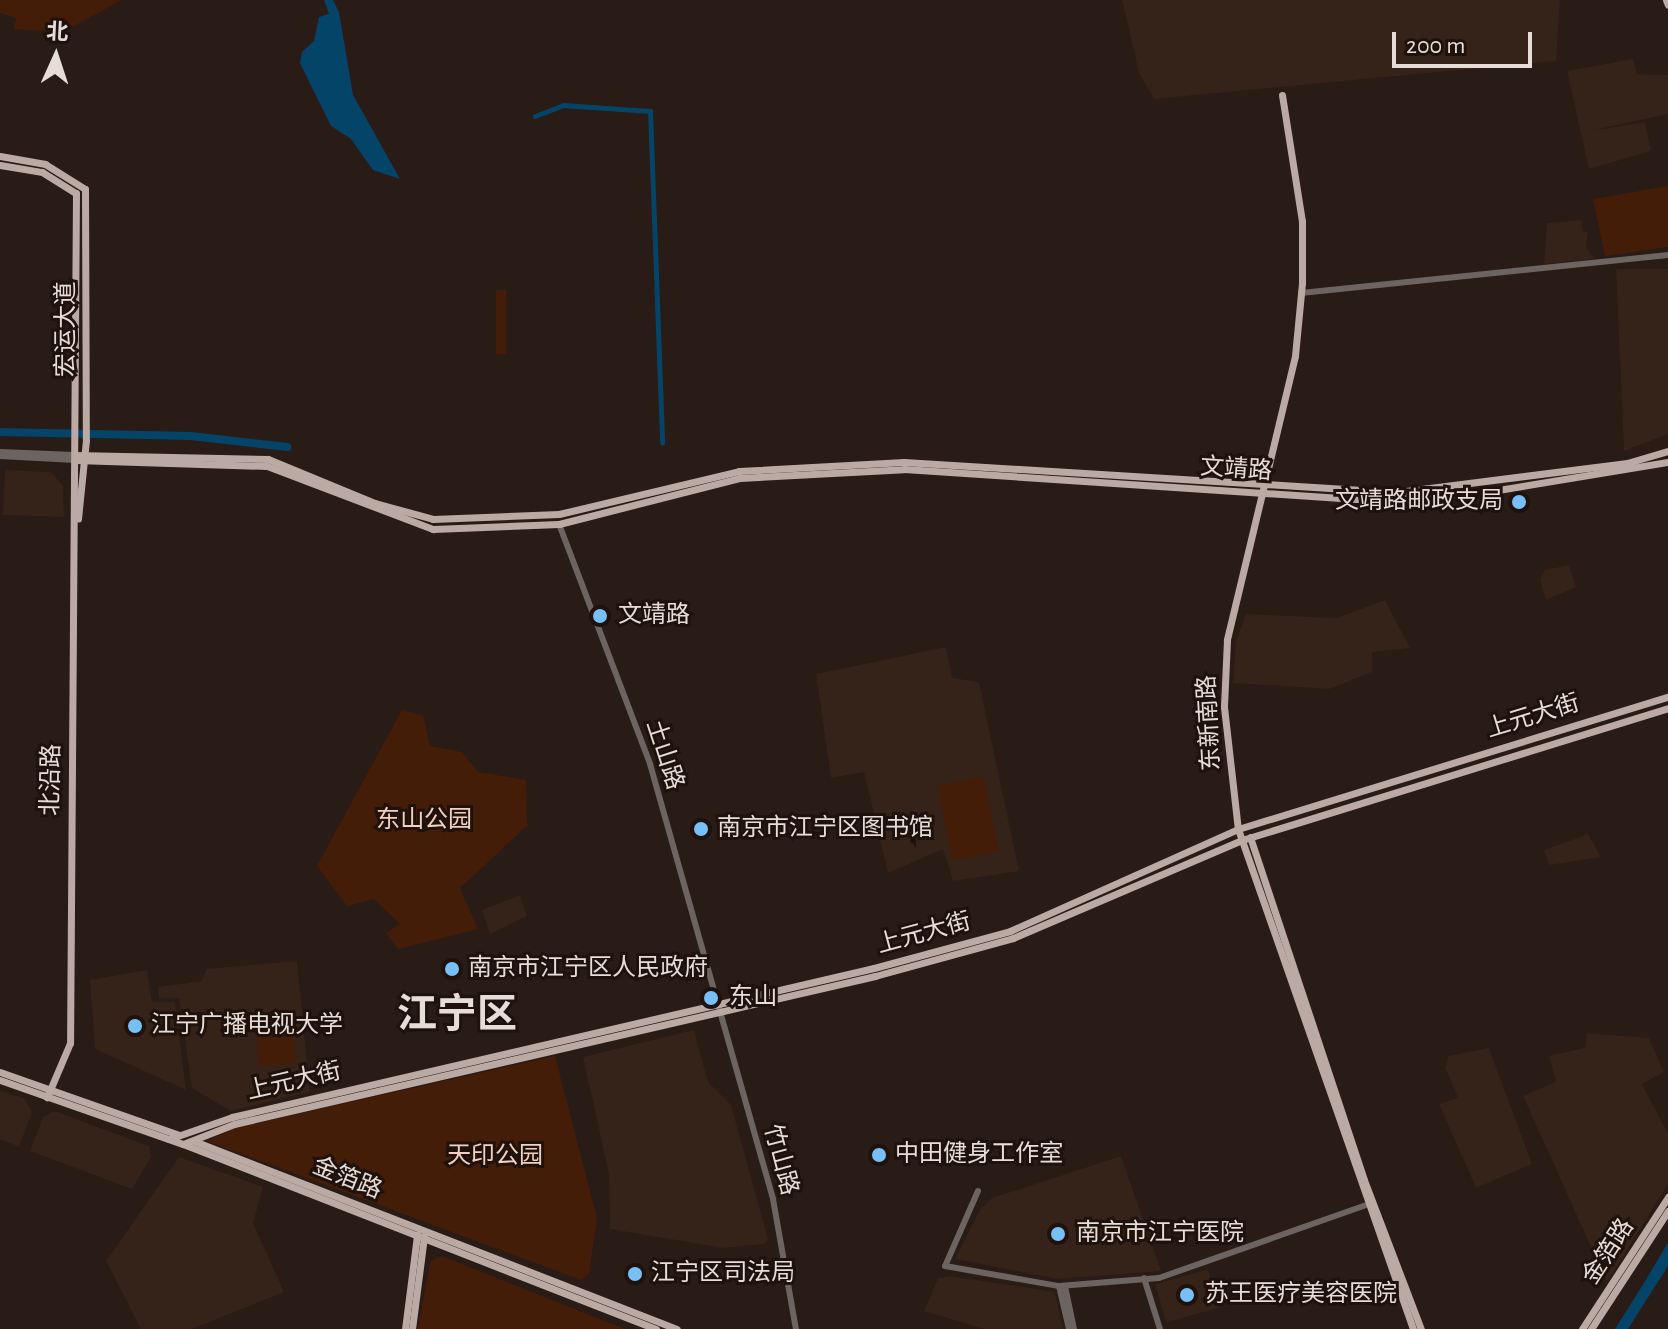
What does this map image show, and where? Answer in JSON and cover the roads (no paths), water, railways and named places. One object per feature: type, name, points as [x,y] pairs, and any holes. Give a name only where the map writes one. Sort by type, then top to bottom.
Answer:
[{"type":"main road","name":"东新南路","points":[[1282,95],[1302,221],[1301,293],[1295,356],[1227,640],[1224,707],[1242,828],[1364,1180],[1421,1329]]},
{"type":"main road","name":"宏运大道","points":[[0,156],[45,164],[85,189],[87,426],[73,561]]},
{"type":"main road","name":"宏运大道","points":[[0,165],[42,172],[76,193],[75,457]]},
{"type":"main road","name":"文靖路","points":[[85,457],[267,466],[433,529],[559,524],[740,478],[904,469],[1366,492],[1433,490],[1627,463],[1668,451]]},
{"type":"main road","name":"文靖路","points":[[75,457],[268,459],[375,503],[433,519],[559,514],[739,471],[904,462],[1262,488],[1367,500],[1437,498],[1646,468],[1668,462]]},
{"type":"main road","name":"北沿路","points":[[48,1093],[70,1043],[75,457]]},
{"type":"main road","points":[[1646,468],[1668,468]]},
{"type":"main road","name":"上元大街","points":[[169,1139],[232,1117],[716,1004],[1010,931],[1242,828],[1668,697]]},
{"type":"main road","name":"上元大街","points":[[183,1144],[234,1124],[719,1013],[1013,938],[1246,839],[1668,708]]},
{"type":"main road","name":"东新南路","points":[[1246,839],[1322,1079],[1413,1329]]},
{"type":"main road","name":"金箔路","points":[[0,1072],[656,1329]]},
{"type":"main road","name":"金箔路","points":[[0,1080],[180,1135],[420,1235],[677,1329]]},
{"type":"main road","name":"金箔路","points":[[1582,1329],[1668,1197]]},
{"type":"main road","name":"金箔路","points":[[1591,1329],[1668,1211]]},
{"type":"main road","points":[[405,1329],[420,1235]]},
{"type":"main road","points":[[412,1329],[420,1235]]},
{"type":"street","points":[[1301,293],[1668,255]]},
{"type":"street","name":"文靖路","points":[[0,454],[75,457]]},
{"type":"street","name":"土山路","points":[[559,524],[650,764],[716,1004]]},
{"type":"street","name":"竹山路","points":[[716,1004],[773,1199],[796,1329]]},
{"type":"street","points":[[978,1191],[945,1266],[1062,1286],[1144,1278],[1366,1205]]},
{"type":"street","points":[[1144,1278],[1160,1329]]},
{"type":"street","points":[[1062,1286],[1072,1329]]},
{"type":"water","points":[[324,0],[333,0],[339,12],[353,95],[400,179],[373,170],[351,139],[331,126],[300,63],[302,52],[314,41],[319,17],[329,14]]},
{"type":"water","points":[[1668,1245],[1668,1266],[1628,1329],[1615,1329]]},
{"type":"waterway","points":[[535,116],[563,105],[650,111],[662,443]]},
{"type":"waterway","points":[[0,432],[191,436],[287,447]]},
{"type":"waterway","points":[[1648,1278],[1668,1245]]},
{"type":"place","name":"文靖路邮政支局","points":[[1519,502]]},
{"type":"place","name":"文靖路","points":[[600,616]]},
{"type":"place","name":"南京市江宁区图书馆","points":[[701,829]]},
{"type":"place","name":"南京市江宁区人民政府","points":[[452,969]]},
{"type":"place","name":"东山","points":[[711,998]]},
{"type":"place","name":"江宁广播电视大学","points":[[135,1026]]},
{"type":"place","name":"中田健身工作室","points":[[879,1155]]},
{"type":"place","name":"南京市江宁医院","points":[[1058,1234]]},
{"type":"place","name":"江宁区司法局","points":[[635,1274]]},
{"type":"place","name":"苏王医疗美容医院","points":[[1187,1295]]},
{"type":"district","name":"江宁区","points":[[457,1015]]},
{"type":"park label","name":"东山公园","points":[[424,821]]},
{"type":"park label","name":"天印公园","points":[[495,1157]]}]
